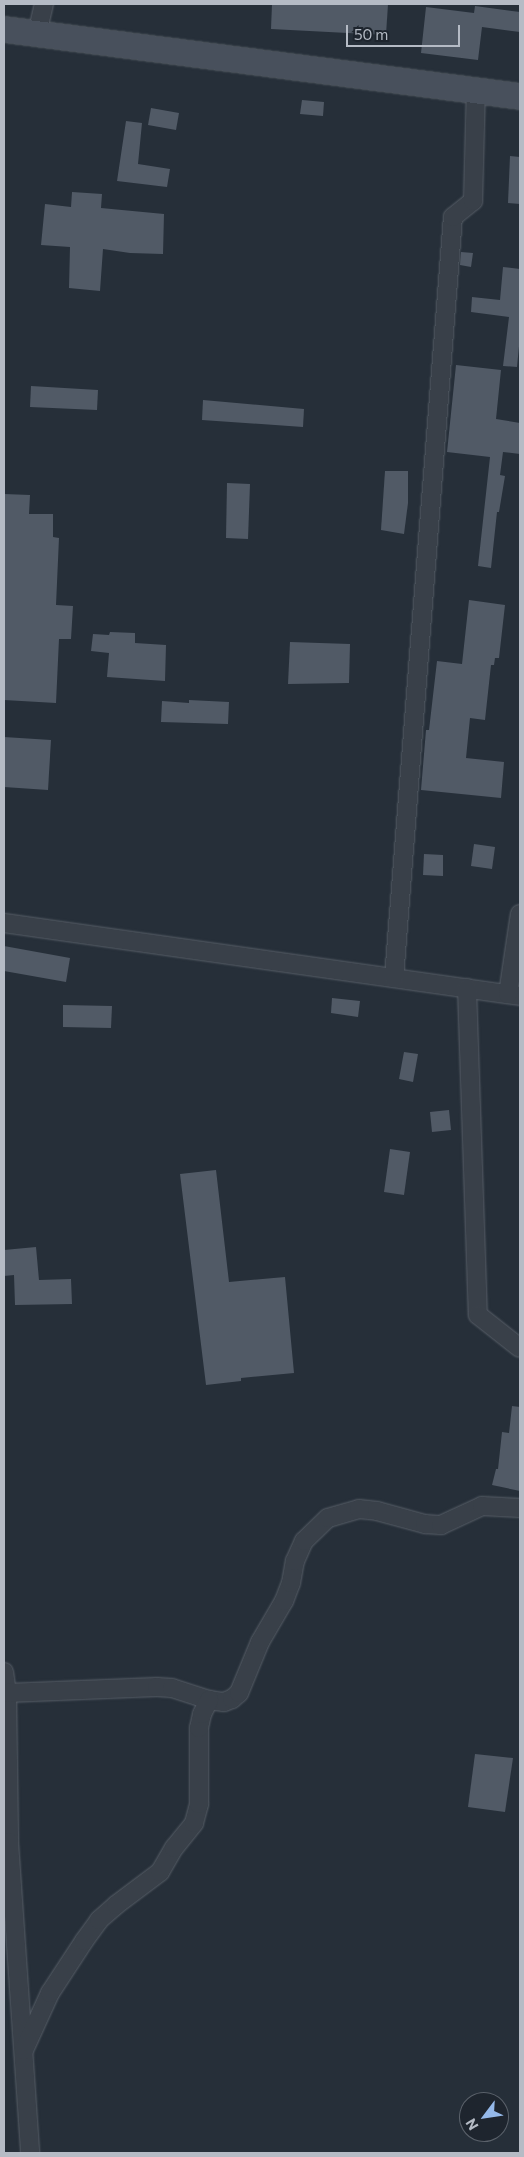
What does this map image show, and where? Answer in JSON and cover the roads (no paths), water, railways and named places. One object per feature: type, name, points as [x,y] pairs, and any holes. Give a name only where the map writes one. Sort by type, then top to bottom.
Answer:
[{"type":"street","points":[[37,34],[44,4]]},
{"type":"street","points":[[4,29],[520,96]]},
{"type":"street","points":[[394,978],[453,217],[473,201],[476,90]]},
{"type":"street","points":[[4,923],[514,995],[520,914]]},
{"type":"street","points":[[467,988],[478,1314],[520,1348]]},
{"type":"street","points":[[7,1693],[157,1687],[172,1688],[209,1700],[224,1702],[232,1699],[239,1693],[260,1642],[284,1600],[291,1583],[295,1560],[304,1541],[328,1518],[359,1509],[377,1511],[424,1524],[441,1525],[482,1506],[520,1508]]},
{"type":"street","points":[[4,1672],[7,1693],[9,1842],[30,2153]]},
{"type":"street","points":[[22,2053],[50,1993],[84,1941],[100,1920],[116,1905],[160,1872],[174,1848],[194,1823],[199,1804],[199,1728],[202,1714],[209,1700]]}]
